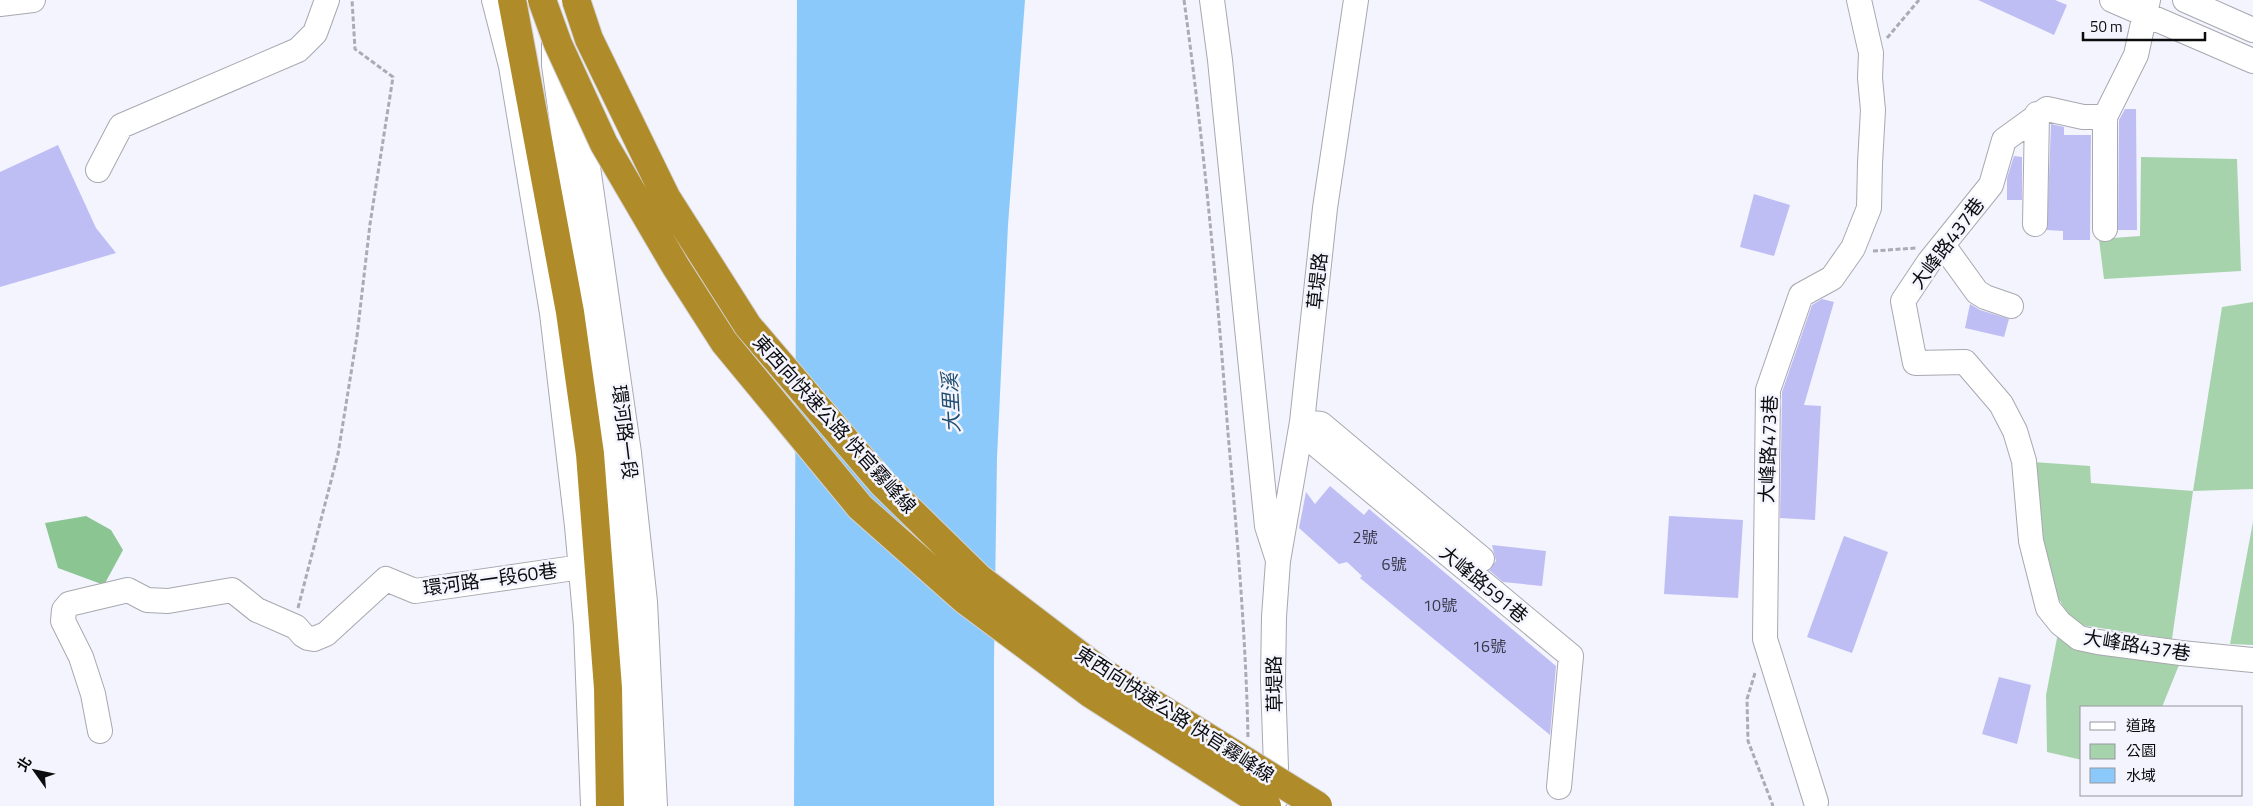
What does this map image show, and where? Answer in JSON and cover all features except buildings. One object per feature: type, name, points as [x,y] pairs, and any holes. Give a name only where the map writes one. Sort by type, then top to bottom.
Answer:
[{"type":"highway","points":[[512,0],[570,312],[590,454],[608,688],[609,806]]},
{"type":"highway","name":"東西向快速公路 快官霧峰線","points":[[542,0],[558,44],[604,144],[676,267],[724,342],[860,506],[965,600],[1083,688],[1267,806]]},
{"type":"highway","name":"東西向快速公路 快官霧峰線","points":[[576,0],[589,39],[666,197],[748,326],[882,483],[979,578],[1102,672],[1318,806]]},
{"type":"street","points":[[0,4],[33,0]]},
{"type":"street","points":[[98,170],[121,126],[298,50],[315,33],[326,0]]},
{"type":"street","points":[[494,0],[511,66],[552,313],[586,626],[593,806]]},
{"type":"street","name":"環河路一段","points":[[553,0],[554,65],[604,424],[608,469],[626,599],[636,806]]},
{"type":"street","name":"草堤路","points":[[1212,0],[1220,60],[1267,526],[1278,561]]},
{"type":"street","name":"草堤路","points":[[1277,806],[1273,680],[1274,617],[1278,561],[1302,422],[1325,208],[1356,0]]},
{"type":"street","name":"大峰路473巷","points":[[1816,802],[1765,639],[1768,390],[1800,295],[1832,278],[1852,248],[1870,208],[1873,110],[1870,78],[1871,53],[1859,0]]},
{"type":"street","points":[[2112,0],[2146,7],[2253,61]]},
{"type":"street","points":[[2185,0],[2253,30]]},
{"type":"street","points":[[2105,230],[2105,117],[2136,55],[2146,7]]},
{"type":"street","name":"環河路一段","points":[[554,65],[574,114],[588,167],[628,453],[645,602],[655,806]]},
{"type":"street","points":[[2035,224],[2037,114],[2047,109],[2083,117],[2105,117]]},
{"type":"street","name":"大峰路437巷","points":[[2037,114],[2004,140],[1991,185],[1936,254],[1903,301],[1915,363],[1965,362],[2001,404],[2015,431],[2024,461],[2031,542],[2048,608],[2060,623],[2079,638],[2098,642],[2253,660]]},
{"type":"street","points":[[1936,254],[1977,292],[1985,297],[2011,306]]},
{"type":"street","points":[[1302,422],[1320,424],[1482,559]]},
{"type":"street","name":"大峰路591巷","points":[[1302,422],[1312,442],[1571,656],[1559,786]]},
{"type":"street","name":"環河路一段60巷","points":[[100,731],[93,694],[81,657],[64,621],[64,610],[69,604],[128,590],[147,600],[168,601],[232,590],[256,610],[296,627],[308,638],[320,637],[386,580],[416,591],[581,567]]},
{"type":"street","points":[[586,626],[597,679],[599,746],[609,806]]},
{"type":"street","points":[[1276,775],[1324,806]]},
{"type":"path","points":[[296,627],[297,613],[338,454],[357,336],[370,224],[393,77],[355,49],[352,0]]},
{"type":"path","points":[[1184,0],[1194,71],[1215,278],[1243,616],[1248,743]]},
{"type":"path","points":[[1871,53],[1919,0]]},
{"type":"path","points":[[1852,248],[1880,252],[1921,247],[1936,254]]},
{"type":"path","points":[[1765,639],[1747,699],[1748,742],[1773,806]]},
{"type":"green space","points":[[2141,157],[2237,159],[2241,271],[2104,279],[2099,239],[2140,236]]},
{"type":"green space","points":[[2253,302],[2253,489],[2193,491],[2222,307]]},
{"type":"green space","points":[[2033,462],[2090,466],[2091,483],[2193,491],[2172,639],[2074,624],[2052,588],[2042,540]]},
{"type":"green space","points":[[86,516],[111,530],[123,550],[104,585],[58,568],[45,523]]},
{"type":"green space","points":[[2253,522],[2253,645],[2230,644]]},
{"type":"green space","points":[[2058,633],[2181,660],[2162,706],[2080,706],[2080,760],[2047,752],[2046,695]]},
{"type":"water","name":"大里溪","points":[[797,0],[1025,0],[1008,225],[997,458],[994,806],[794,806]]}]
